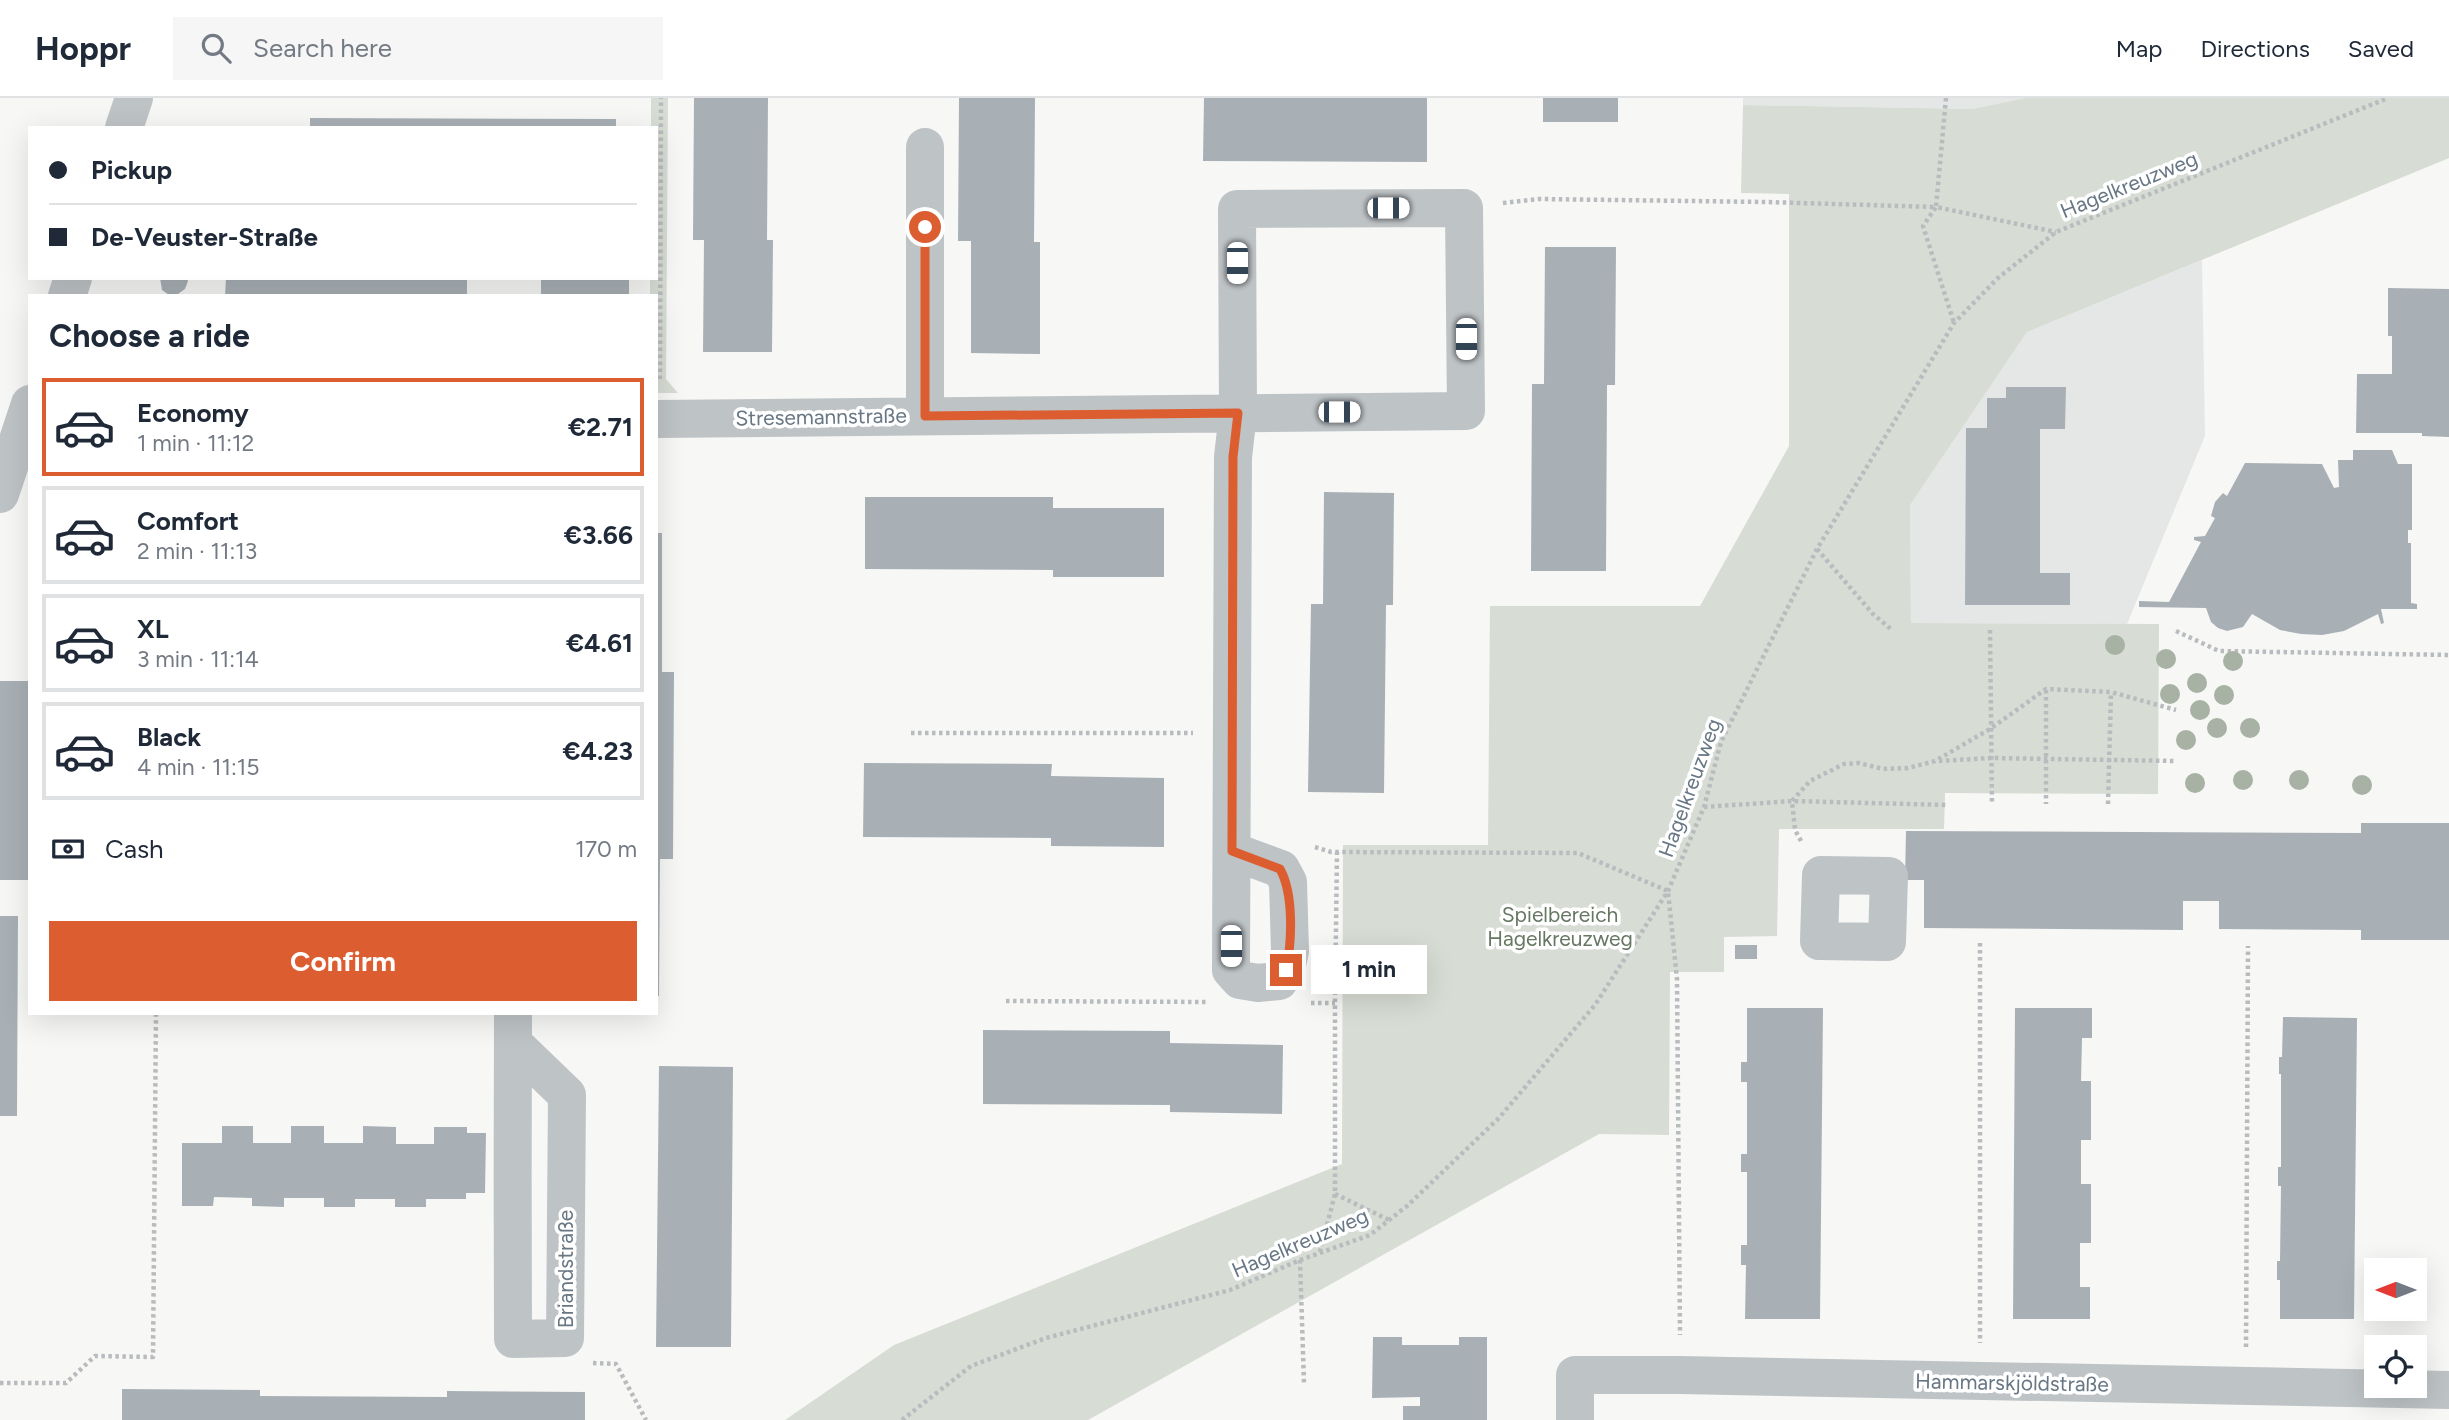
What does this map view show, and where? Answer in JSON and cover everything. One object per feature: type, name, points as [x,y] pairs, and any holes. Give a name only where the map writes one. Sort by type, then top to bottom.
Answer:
[{"type":"street","points":[[125,126],[134,98]]},
{"type":"street","points":[[925,146],[925,416]]},
{"type":"street","points":[[1232,851],[1233,457],[1238,413],[1237,209],[1464,208]]},
{"type":"street","name":"Stresemannstraße","points":[[658,418],[1466,411],[1464,208]]},
{"type":"street","points":[[0,494],[28,410]]},
{"type":"street","name":"Briandstraße","points":[[513,1028],[567,1095],[565,1338],[513,1339],[513,1028]]},
{"type":"street","name":"Hammarskjöldstraße","points":[[1574,1420],[1575,1375],[2449,1390]]},
{"type":"path","points":[[658,418],[660,98]]},
{"type":"path","points":[[1946,98],[1936,207],[1923,226],[1954,323]]},
{"type":"path","name":"Hagelkreuzweg","points":[[902,1420],[971,1366],[1046,1338],[1230,1290],[1300,1260],[1370,1235],[1407,1206],[1498,1119],[1595,1005],[1668,891],[1704,807],[1721,742],[1817,549],[1954,323],[1998,278],[2056,232],[2388,98]]},
{"type":"path","points":[[1464,208],[1539,200],[1765,201],[1936,207],[2056,232]]},
{"type":"path","points":[[1817,549],[1873,614],[1892,630]]},
{"type":"path","points":[[1990,631],[1992,805]]},
{"type":"path","points":[[2176,631],[2219,651],[2449,655]]},
{"type":"path","points":[[2046,689],[2046,804]]},
{"type":"path","points":[[1935,761],[1990,729],[2046,689],[2111,692],[2176,710]]},
{"type":"path","points":[[2108,804],[2111,692]]},
{"type":"path","points":[[911,733],[1232,733]]},
{"type":"path","points":[[1792,801],[1810,781],[1844,764],[1908,768],[1935,761],[1991,758],[2176,761]]},
{"type":"path","points":[[1704,807],[1792,801],[1947,805]]},
{"type":"path","points":[[1306,844],[1337,852],[1578,853],[1668,891],[1677,979],[1680,1375]]},
{"type":"path","points":[[1320,1253],[1335,1194],[1337,852]]},
{"type":"path","points":[[1980,943],[1980,1382]]},
{"type":"path","points":[[2246,1387],[2248,946]]},
{"type":"path","points":[[1006,1001],[1212,1002]]},
{"type":"path","points":[[1307,1003],[1335,1003]]},
{"type":"path","points":[[0,1383],[66,1383],[95,1356],[153,1357],[156,1015]]},
{"type":"path","points":[[1335,1194],[1390,1220]]},
{"type":"path","points":[[1300,1260],[1304,1383]]},
{"type":"path","points":[[565,1338],[583,1362],[616,1364],[646,1420]]},
{"type":"shaded area","points":[[1743,98],[2025,98],[1972,109],[1743,105]]},
{"type":"shaded area","points":[[2202,260],[2205,436],[2127,624],[1911,623],[1910,505],[2027,332]]},
{"type":"green space","points":[[651,98],[668,98],[666,379],[678,393],[658,393],[658,294],[650,294],[650,280],[658,280],[658,126],[651,126]]},
{"type":"green space","name":"Spielbereich Hagelkreuzweg","points":[[2025,98],[2449,98],[2449,158],[2027,332],[1910,505],[1911,623],[2159,624],[2158,794],[1945,793],[1944,829],[1779,829],[1777,936],[1724,937],[1724,972],[1670,972],[1669,1135],[1599,1134],[1088,1420],[785,1420],[894,1345],[1342,1164],[1343,845],[1488,845],[1490,606],[1700,606],[1789,446],[1789,194],[1741,193],[1743,105],[1972,109]]},
{"type":"building","points":[[694,98],[768,98],[767,240],[773,240],[772,352],[703,352],[704,240],[693,240]]},
{"type":"building","points":[[959,98],[1035,98],[1034,242],[1040,242],[1040,354],[971,353],[971,241],[958,241]]},
{"type":"building","points":[[1204,98],[1427,98],[1427,162],[1203,161]]},
{"type":"building","points":[[1543,98],[1618,98],[1618,122],[1543,122]]},
{"type":"building","points":[[310,118],[616,119],[616,126],[310,126]]},
{"type":"building","points":[[1545,247],[1616,247],[1615,385],[1607,385],[1606,571],[1531,571],[1532,384],[1544,384]]},
{"type":"building","points":[[160,280],[188,280],[185,289],[178,294],[168,294],[162,290]]},
{"type":"building","points":[[226,280],[467,280],[467,294],[225,294]]},
{"type":"building","points":[[541,280],[629,280],[629,294],[541,294]]},
{"type":"building","points":[[2388,288],[2449,289],[2449,437],[2422,436],[2422,433],[2356,433],[2357,374],[2392,374],[2392,336],[2388,336]]},
{"type":"building","points":[[2006,387],[2066,387],[2065,429],[2040,429],[2040,573],[2070,573],[2070,605],[1965,605],[1966,428],[1987,428],[1987,398],[2006,398]]},
{"type":"building","points":[[2353,450],[2392,450],[2398,464],[2412,464],[2412,530],[2408,530],[2408,543],[2411,543],[2411,603],[2417,604],[2417,609],[2381,609],[2384,623],[2381,624],[2378,614],[2344,631],[2322,635],[2280,630],[2252,614],[2243,627],[2227,631],[2211,622],[2206,608],[2139,607],[2139,601],[2169,602],[2201,542],[2194,540],[2194,537],[2205,536],[2215,518],[2211,516],[2215,502],[2223,493],[2227,496],[2245,463],[2322,464],[2334,488],[2339,487],[2338,460],[2353,460]]},
{"type":"building","points":[[1324,492],[1394,493],[1393,605],[1386,605],[1384,793],[1308,792],[1311,604],[1323,604]]},
{"type":"building","points":[[865,497],[1053,497],[1053,508],[1164,508],[1164,577],[1053,577],[1053,570],[865,569]]},
{"type":"building","points":[[658,533],[662,533],[662,672],[674,672],[673,859],[660,859],[659,996]]},
{"type":"building","points":[[0,681],[28,681],[28,880],[0,880]]},
{"type":"building","points":[[864,763],[1052,764],[1051,776],[1164,778],[1164,847],[1051,846],[1051,838],[863,837]]},
{"type":"building","points":[[2361,823],[2449,823],[2449,940],[2361,940],[2361,930],[2219,929],[2219,901],[2183,901],[2183,930],[1924,928],[1924,880],[1905,880],[1906,831],[2361,833]]},
{"type":"building","points":[[0,916],[18,916],[17,1116],[0,1116]]},
{"type":"building","points":[[1735,945],[1757,945],[1757,959],[1735,959]]},
{"type":"building","points":[[1747,1008],[1823,1008],[1820,1319],[1745,1319],[1746,1265],[1741,1265],[1741,1245],[1747,1245],[1747,1172],[1741,1172],[1741,1154],[1747,1154],[1747,1082],[1741,1082],[1741,1062],[1747,1062]]},
{"type":"building","points":[[2015,1008],[2092,1008],[2092,1038],[2082,1038],[2081,1081],[2091,1081],[2091,1140],[2081,1140],[2081,1184],[2091,1184],[2091,1243],[2080,1243],[2080,1287],[2090,1287],[2090,1319],[2013,1319]]},
{"type":"building","points":[[2283,1017],[2357,1018],[2354,1319],[2280,1319],[2280,1280],[2277,1280],[2277,1261],[2280,1261],[2281,1186],[2278,1186],[2278,1167],[2281,1167],[2279,1057],[2282,1057]]},
{"type":"building","points":[[983,1030],[1170,1031],[1170,1043],[1283,1045],[1282,1114],[1170,1112],[1170,1105],[983,1104]]},
{"type":"building","points":[[659,1066],[733,1067],[731,1347],[656,1347]]},
{"type":"building","points":[[222,1126],[253,1126],[253,1143],[291,1143],[291,1126],[324,1126],[324,1143],[363,1143],[363,1126],[396,1127],[396,1144],[434,1144],[434,1127],[467,1127],[467,1133],[486,1133],[485,1193],[466,1193],[466,1199],[426,1199],[426,1207],[395,1207],[395,1199],[355,1199],[355,1207],[324,1207],[324,1198],[284,1198],[284,1207],[252,1206],[252,1198],[214,1197],[213,1206],[182,1206],[182,1143],[222,1143]]},
{"type":"building","points":[[1373,1337],[1402,1337],[1402,1345],[1459,1345],[1459,1337],[1487,1337],[1487,1420],[1403,1420],[1403,1406],[1420,1406],[1420,1397],[1372,1398]]},
{"type":"building","points":[[122,1389],[260,1390],[260,1396],[447,1397],[447,1391],[585,1392],[585,1420],[122,1420]]},
{"type":"route","points":[[925,227],[925,416],[1238,413],[1233,457],[1232,851],[1280,869],[1288,882],[1290,951],[1286,970]]}]
